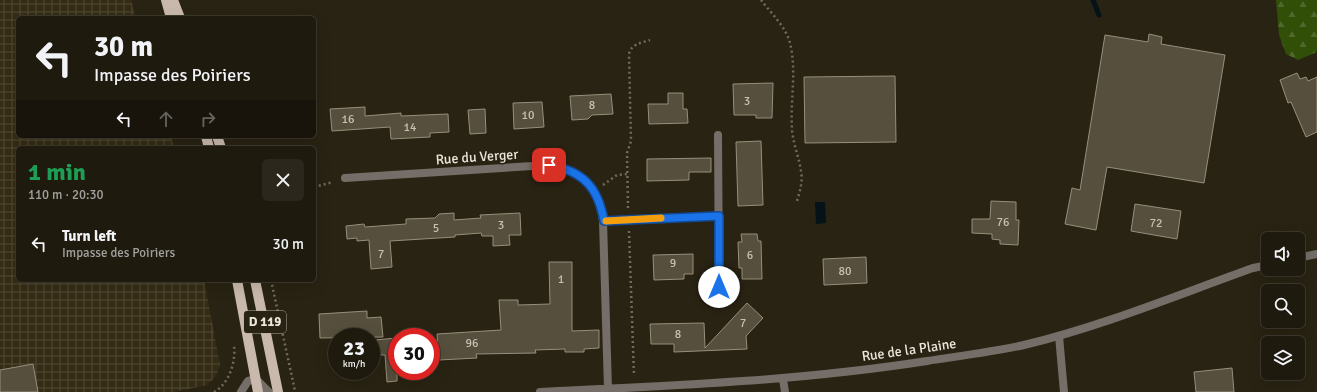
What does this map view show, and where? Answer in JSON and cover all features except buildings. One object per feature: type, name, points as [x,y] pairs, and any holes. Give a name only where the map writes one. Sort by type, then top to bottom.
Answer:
[{"type":"main road","points":[[166,0],[170,16]]},
{"type":"main road","points":[[173,0],[179,16]]},
{"type":"main road","points":[[237,282],[258,392]]},
{"type":"main road","name":"D 119","points":[[256,282],[278,392]]},
{"type":"street","points":[[718,135],[719,287]]},
{"type":"street","name":"Rue du Verger","points":[[345,178],[549,165],[567,168],[582,177],[595,192],[601,205],[604,221],[608,389]]},
{"type":"street","points":[[604,221],[719,216]]},
{"type":"street","points":[[1305,257],[1317,254]]},
{"type":"street","name":"Rue de la Plaine","points":[[540,392],[783,379],[874,369],[976,354],[1097,326],[1261,266]]},
{"type":"street","points":[[1059,336],[1064,392]]},
{"type":"street","points":[[241,392],[248,382],[256,379],[269,392]]},
{"type":"street","points":[[783,379],[785,392]]},
{"type":"path","points":[[761,0],[784,30],[790,42],[793,66],[792,129],[802,176],[797,201]]},
{"type":"path","points":[[595,192],[612,177],[627,174]]},
{"type":"path","points":[[316,186],[345,178]]},
{"type":"path","points":[[270,282],[295,391]]},
{"type":"path","points":[[214,392],[229,375],[234,360],[234,344]]},
{"type":"shaded area","points":[[0,0],[131,0],[135,16],[16,16],[16,138],[172,138],[174,146],[16,146],[16,282],[204,282],[220,365],[216,376],[207,385],[174,392],[0,392]]},
{"type":"shaded area","points":[[815,202],[825,202],[826,223],[816,224]]},
{"type":"green space","points":[[1276,0],[1317,0],[1317,52],[1298,60],[1286,54],[1279,35]]},
{"type":"waterway","points":[[1093,0],[1099,15]]},
{"type":"slow traffic","points":[[606,221],[661,218]]},
{"type":"route","points":[[549,165],[567,168],[582,177],[595,192],[601,205],[604,221],[719,216],[719,287]]}]
